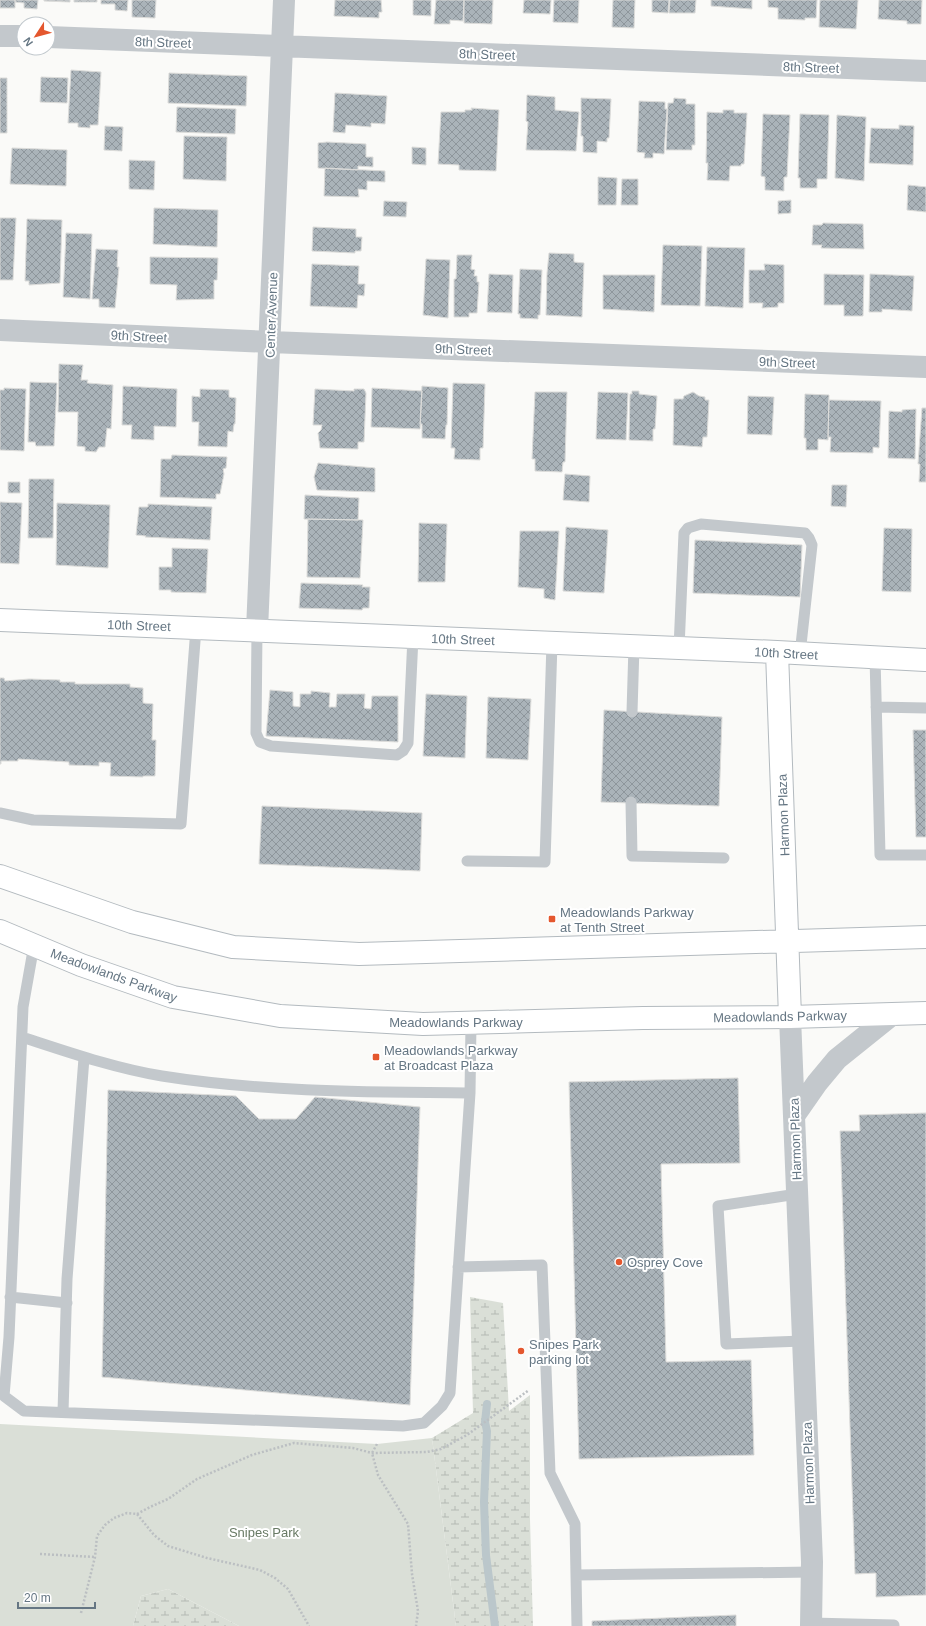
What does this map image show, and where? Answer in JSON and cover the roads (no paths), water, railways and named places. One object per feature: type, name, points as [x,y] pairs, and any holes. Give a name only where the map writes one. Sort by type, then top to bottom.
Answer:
[{"type":"main road","name":"10th Street","points":[[0,620],[552,642],[926,660]]},
{"type":"main road","name":"Harmon Plaza","points":[[777,652],[790,1017]]},
{"type":"main road","points":[[0,876],[132,922],[233,948],[359,954],[926,937]]},
{"type":"main road","name":"Meadowlands Parkway","points":[[0,932],[81,965],[173,998],[280,1016],[423,1024],[926,1013]]},
{"type":"street","name":"Center Avenue","points":[[257,630],[284,0]]},
{"type":"street","points":[[0,36],[16,36]]},
{"type":"street","name":"8th Street","points":[[56,37],[926,71]]},
{"type":"street","name":"9th Street","points":[[0,330],[270,342],[926,367]]},
{"type":"street","points":[[794,1116],[817,1083],[837,1059],[893,1014]]},
{"type":"street","name":"Harmon Plaza","points":[[790,1017],[812,1572],[811,1624]]},
{"type":"lane","points":[[679,648],[684,533],[688,528],[701,524],[805,533],[809,538],[812,545],[800,654]]},
{"type":"lane","points":[[0,813],[32,820],[181,824],[196,628]]},
{"type":"lane","points":[[257,630],[256,732],[260,742],[270,746],[397,755],[403,751],[408,743],[413,637]]},
{"type":"lane","points":[[467,860],[545,862],[552,642]]},
{"type":"lane","points":[[632,712],[634,646]]},
{"type":"lane","points":[[875,657],[880,855],[926,855]]},
{"type":"lane","points":[[876,707],[926,708]]},
{"type":"lane","points":[[631,802],[632,856],[724,858]]},
{"type":"lane","points":[[34,945],[23,1007],[9,1337],[4,1396],[24,1411],[403,1426],[424,1423],[442,1406],[450,1393],[470,1092],[470,1023]]},
{"type":"lane","points":[[22,1037],[84,1058],[161,1076],[261,1087],[386,1092],[470,1092]]},
{"type":"lane","points":[[63,1412],[67,1279],[84,1058]]},
{"type":"lane","points":[[797,1194],[718,1206],[726,1344],[803,1341]]},
{"type":"lane","points":[[458,1267],[542,1265],[550,1473],[575,1524],[577,1626]]},
{"type":"lane","points":[[10,1297],[66,1303]]},
{"type":"lane","points":[[576,1575],[812,1572]]},
{"type":"lane","points":[[811,1624],[894,1626]]},
{"type":"waterway","points":[[487,1404],[485,1422],[487,1431],[484,1502],[486,1555],[495,1626]]},
{"type":"place","name":"Meadowlands Parkway at Tenth Street","points":[[552,919]]},
{"type":"place","name":"Meadowlands Parkway at Broadcast Plaza","points":[[376,1057]]},
{"type":"place","name":"Osprey Cove","points":[[619,1262]]},
{"type":"place","name":"Snipes Park parking lot","points":[[521,1351]]},
{"type":"park label","name":"Snipes Park","points":[[264,1532]]}]
